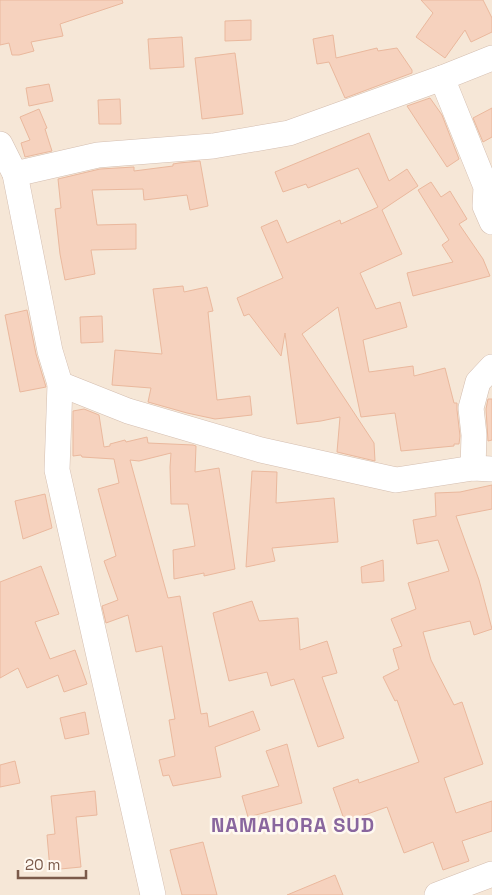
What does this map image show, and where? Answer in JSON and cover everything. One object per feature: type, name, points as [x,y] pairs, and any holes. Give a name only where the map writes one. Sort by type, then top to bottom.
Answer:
[{"type":"street","points":[[15,174],[98,155],[213,146],[289,133],[492,58]]},
{"type":"street","points":[[442,78],[486,187],[485,206],[492,222]]},
{"type":"street","points":[[0,144],[15,174],[50,351],[60,384],[57,470],[153,895]]},
{"type":"street","points":[[60,384],[128,411],[252,448],[396,480],[483,469],[474,435],[471,408],[478,382],[492,367]]},
{"type":"street","points":[[437,895],[492,874]]},
{"type":"shaded area","points":[[0,0],[492,0],[492,895],[0,895]]},
{"type":"building","points":[[0,0],[122,0],[123,3],[60,24],[63,36],[31,42],[34,51],[12,55],[9,43],[0,45]]},
{"type":"building","points":[[421,0],[483,0],[492,18],[492,32],[471,42],[465,30],[445,58],[416,37],[433,13]]},
{"type":"building","points":[[251,20],[251,40],[225,41],[225,21]]},
{"type":"building","points":[[333,35],[336,58],[377,48],[378,51],[397,48],[412,70],[412,73],[345,98],[329,62],[317,64],[313,39]]},
{"type":"building","points":[[182,37],[184,67],[150,69],[148,39]]},
{"type":"building","points":[[235,53],[243,114],[202,119],[195,58]]},
{"type":"building","points":[[49,84],[53,101],[29,106],[26,88]]},
{"type":"building","points":[[430,98],[442,115],[459,159],[447,167],[407,106]]},
{"type":"building","points":[[120,99],[121,124],[99,124],[98,100]]},
{"type":"building","points":[[492,108],[492,137],[483,142],[473,118]]},
{"type":"building","points":[[39,109],[47,128],[45,129],[52,151],[25,157],[21,143],[30,140],[20,117]]},
{"type":"building","points":[[369,133],[389,181],[407,169],[418,186],[382,210],[402,254],[360,273],[376,309],[400,302],[407,327],[363,340],[369,372],[413,366],[414,376],[445,368],[454,403],[457,403],[460,436],[459,444],[454,444],[454,446],[401,451],[395,413],[361,417],[338,307],[302,334],[374,443],[375,461],[337,452],[340,417],[297,424],[285,333],[281,356],[249,314],[244,316],[237,298],[283,278],[261,227],[277,220],[287,243],[340,220],[341,224],[378,207],[358,168],[308,188],[306,184],[283,192],[275,172]]},
{"type":"building","points":[[200,161],[208,206],[190,210],[187,195],[144,200],[143,189],[92,190],[97,225],[136,224],[136,249],[91,250],[95,274],[65,280],[55,209],[61,208],[58,179],[100,169],[134,167],[134,171]]},
{"type":"building","points":[[431,182],[441,197],[450,191],[467,219],[459,224],[483,259],[490,276],[413,296],[407,273],[453,262],[442,245],[449,240],[418,190]]},
{"type":"building","points":[[183,286],[184,292],[207,287],[213,311],[208,312],[217,400],[250,396],[252,415],[215,419],[187,413],[148,402],[151,388],[112,385],[115,350],[162,354],[153,289]]},
{"type":"building","points":[[27,310],[36,354],[46,387],[20,392],[5,315]]},
{"type":"building","points":[[102,316],[103,342],[81,343],[80,317]]},
{"type":"building","points":[[488,399],[492,399],[492,440],[488,441],[486,409]]},
{"type":"building","points":[[84,409],[99,415],[104,447],[125,440],[126,442],[147,437],[148,443],[193,445],[196,446],[195,472],[219,468],[235,569],[204,576],[204,573],[174,579],[173,550],[195,546],[188,504],[171,504],[171,453],[139,461],[130,460],[168,598],[180,596],[201,714],[207,713],[209,727],[253,711],[260,730],[215,747],[221,777],[173,786],[169,775],[163,776],[159,760],[175,756],[169,720],[175,719],[162,646],[136,652],[128,615],[106,623],[102,606],[118,600],[104,561],[116,556],[98,489],[119,483],[114,459],[82,457],[81,455],[73,456],[73,411]]},
{"type":"building","points":[[252,471],[277,472],[276,503],[334,498],[338,542],[272,548],[275,561],[246,567]]},
{"type":"building","points":[[492,485],[492,509],[456,516],[479,580],[492,629],[474,635],[470,621],[423,632],[431,660],[454,705],[462,702],[483,764],[444,778],[456,813],[492,801],[492,831],[462,841],[469,861],[443,870],[433,842],[404,853],[387,807],[345,822],[333,788],[358,779],[359,783],[419,762],[397,700],[395,701],[383,677],[399,669],[393,649],[402,646],[391,619],[416,609],[408,583],[449,571],[438,540],[417,544],[413,520],[436,516],[435,493],[460,492]]},
{"type":"building","points":[[45,494],[52,528],[23,539],[15,501]]},
{"type":"building","points":[[383,560],[384,581],[362,583],[361,567]]},
{"type":"building","points":[[41,566],[59,614],[35,622],[50,659],[75,650],[87,684],[64,692],[58,675],[27,688],[18,668],[0,678],[0,582]]},
{"type":"building","points":[[252,601],[259,621],[298,618],[300,650],[327,641],[337,673],[322,677],[344,738],[318,747],[294,679],[271,686],[267,672],[229,681],[213,613]]},
{"type":"building","points":[[85,712],[89,734],[65,739],[60,718]]},
{"type":"building","points":[[287,744],[302,803],[248,817],[242,796],[279,786],[266,751]]},
{"type":"building","points":[[15,761],[20,783],[0,787],[0,765]]},
{"type":"building","points":[[95,791],[97,815],[76,817],[81,867],[50,870],[47,835],[55,834],[51,796]]},
{"type":"building","points":[[203,842],[217,895],[182,895],[170,850]]},
{"type":"building","points":[[335,875],[343,895],[287,895]]},
{"type":"district","name":"NAMAHORA SUD","points":[[293,825]]}]
